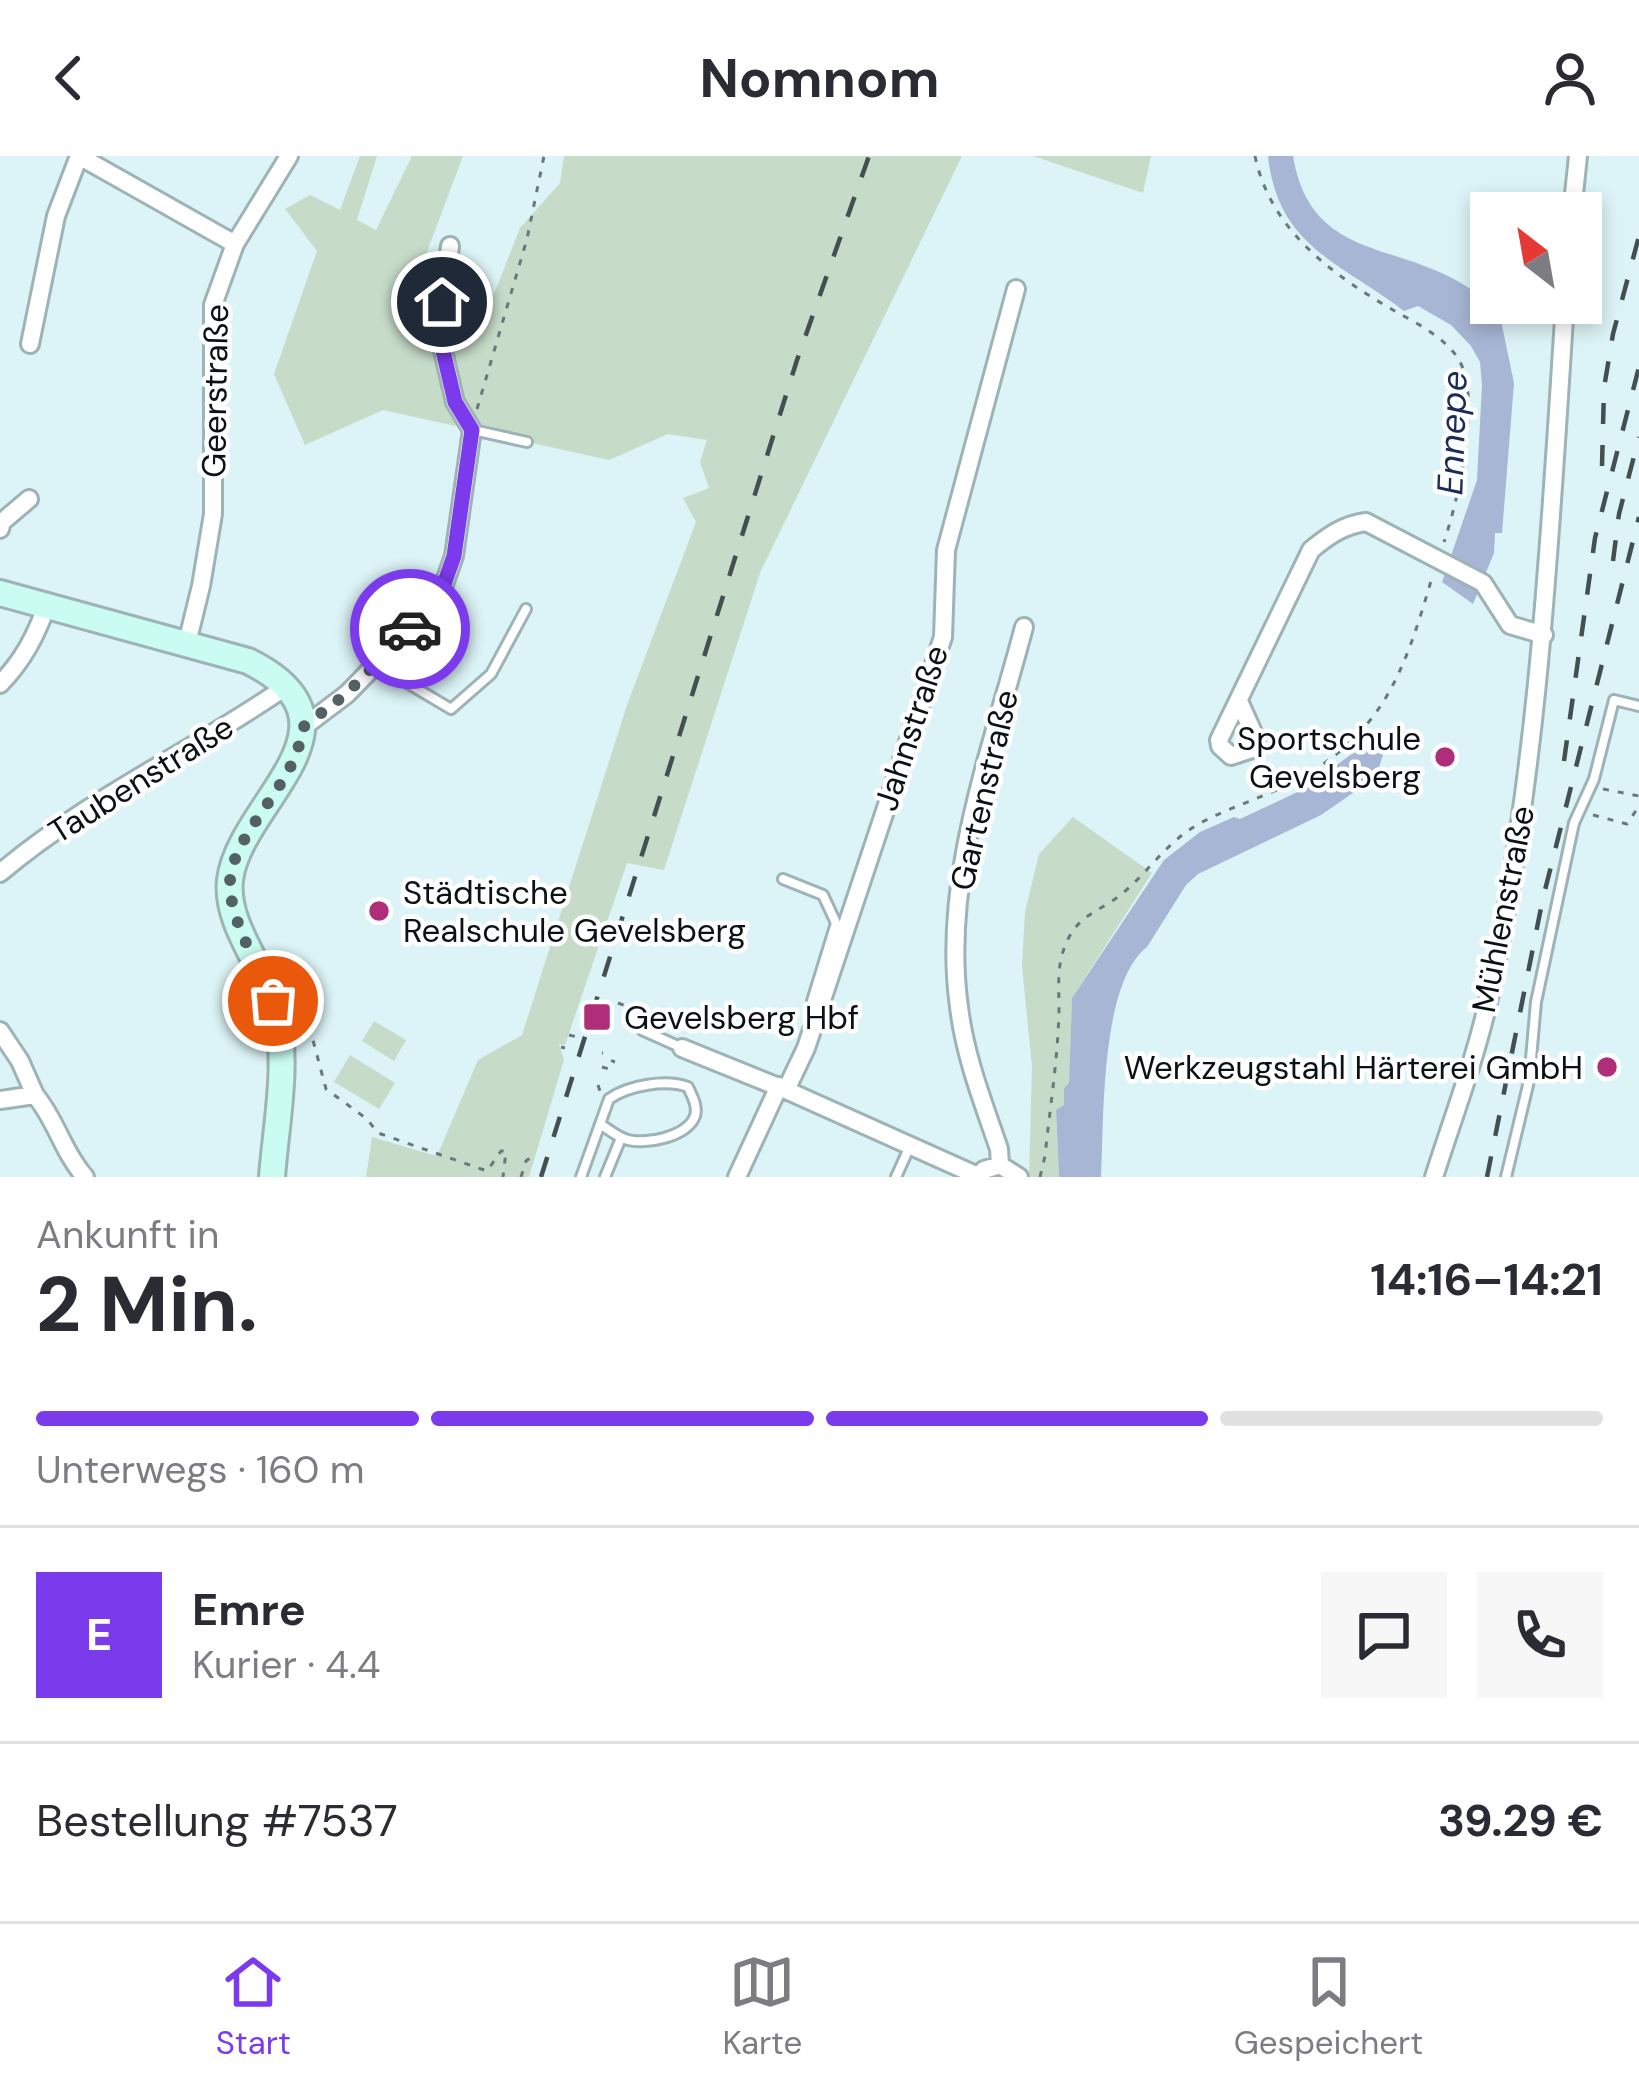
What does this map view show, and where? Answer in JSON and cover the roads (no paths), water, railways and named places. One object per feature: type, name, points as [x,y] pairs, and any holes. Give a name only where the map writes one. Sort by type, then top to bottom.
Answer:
[{"type":"main road","points":[[0,593],[248,661],[294,701],[302,728],[296,759],[247,838],[230,877],[237,918],[273,1001],[280,1047],[272,1177]]},
{"type":"street","points":[[30,344],[56,216],[79,156],[235,244]]},
{"type":"street","name":"Geerstraße","points":[[187,643],[213,514],[213,305],[235,244],[289,156]]},
{"type":"street","points":[[1574,192],[1578,156]]},
{"type":"street","points":[[302,728],[346,694],[425,614],[442,590],[454,556],[472,430],[455,402],[439,334],[450,246]]},
{"type":"street","name":"Jahnstraße","points":[[737,1177],[819,1007],[943,637],[946,550],[1016,289]]},
{"type":"street","name":"Mühlenstraße","points":[[1434,1177],[1490,997],[1520,831],[1544,635],[1564,324]]},
{"type":"street","points":[[0,529],[29,499]]},
{"type":"street","points":[[1239,700],[1311,550],[1330,534],[1366,523],[1484,583],[1510,625],[1544,635]]},
{"type":"street","points":[[0,683],[35,635],[47,605]]},
{"type":"street","name":"Gartenstraße","points":[[1000,1165],[963,1034],[955,939],[966,848],[1024,627]]},
{"type":"street","name":"Taubenstraße","points":[[0,873],[58,827],[182,755],[284,688]]},
{"type":"street","points":[[0,1031],[85,1177]]},
{"type":"street","points":[[682,1048],[978,1176],[1000,1165],[1019,1177]]},
{"type":"street","points":[[0,1100],[35,1095]]},
{"type":"lane","points":[[472,430],[527,442]]},
{"type":"lane","points":[[376,664],[451,709],[491,674],[526,608]]},
{"type":"lane","points":[[1506,1177],[1529,1081],[1536,1002],[1578,810],[1614,700],[1639,706]]},
{"type":"lane","points":[[783,879],[823,895],[836,923],[812,1001],[819,1007]]},
{"type":"lane","points":[[642,1030],[682,1048]]},
{"type":"lane","points":[[581,1177],[600,1124],[609,1099],[617,1093],[674,1082],[688,1088],[695,1104],[685,1129],[640,1142],[621,1138],[600,1124]]},
{"type":"lane","points":[[605,1177],[621,1138]]},
{"type":"lane","points":[[896,1177],[910,1145]]},
{"type":"water","points":[[1268,156],[1293,156],[1302,189],[1335,230],[1466,286],[1470,289],[1470,324],[1502,324],[1514,383],[1502,533],[1495,533],[1494,553],[1473,604],[1442,582],[1477,480],[1480,362],[1451,325],[1418,306],[1404,311],[1316,249],[1284,212]]},
{"type":"water","points":[[1375,731],[1389,736],[1373,786],[1366,784],[1321,815],[1198,874],[1186,885],[1120,990],[1104,1089],[1101,1177],[1059,1177],[1056,1110],[1064,1105],[1064,1088],[1069,1083],[1072,998],[1164,860],[1200,832],[1306,788],[1373,738]]},
{"type":"railway","points":[[541,1177],[797,360],[869,156]]},
{"type":"railway","points":[[1602,466],[1604,388],[1639,236]]},
{"type":"railway","points":[[1564,761],[1595,538],[1639,367]]},
{"type":"railway","points":[[1613,561],[1619,514],[1639,437]]},
{"type":"railway","points":[[1487,1177],[1543,898],[1639,517]]},
{"type":"place","name":"Sportschule Gevelsberg","points":[[1445,757]]},
{"type":"place","name":"Städtische Realschule Gevelsberg","points":[[379,911]]},
{"type":"place","name":"Gevelsberg Hbf","points":[[597,1017]]},
{"type":"place","name":"Werkzeugstahl Härterei GmbH","points":[[1607,1067]]},
{"type":"water label","name":"Ennepe","points":[[1452,433]]}]
